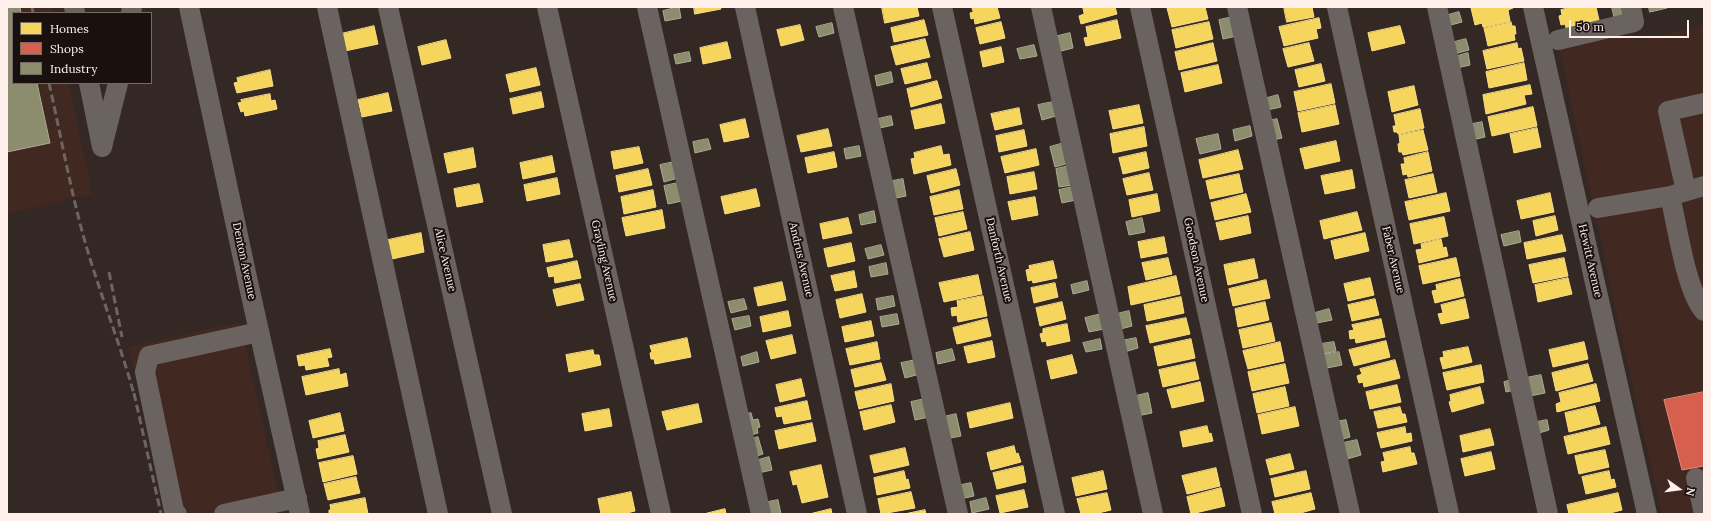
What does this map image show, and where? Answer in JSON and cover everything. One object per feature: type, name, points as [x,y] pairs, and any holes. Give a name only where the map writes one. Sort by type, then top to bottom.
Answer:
[{"type":"street","name":"Denton Avenue","points":[[190,7],[299,506]]},
{"type":"street","points":[[327,7],[438,514]]},
{"type":"street","name":"Alice Avenue","points":[[388,7],[502,514]]},
{"type":"street","name":"Grayling Avenue","points":[[547,7],[660,514]]},
{"type":"street","points":[[647,7],[761,514]]},
{"type":"street","name":"Andrus Avenue","points":[[745,7],[857,514]]},
{"type":"street","points":[[843,7],[958,514]]},
{"type":"street","name":"Danforth Avenue","points":[[942,7],[1055,514]]},
{"type":"street","points":[[1041,7],[1153,514]]},
{"type":"street","name":"Goodson Avenue","points":[[1140,7],[1252,514]]},
{"type":"street","points":[[1237,7],[1350,514]]},
{"type":"street","name":"Faber Avenue","points":[[1337,7],[1450,514]]},
{"type":"street","points":[[1437,7],[1548,514]]},
{"type":"street","name":"Hewitt Avenue","points":[[1533,7],[1647,514]]},
{"type":"street","points":[[1558,40],[1634,22],[1631,7]]},
{"type":"street","points":[[89,84],[102,147],[118,84]]},
{"type":"street","points":[[1704,102],[1668,111],[1687,191],[1686,265],[1695,297],[1704,311]]},
{"type":"street","points":[[1598,208],[1687,191]]},
{"type":"street","points":[[177,514],[174,511],[145,372],[149,356],[260,332]]},
{"type":"street","points":[[1696,478],[1704,514]]},
{"type":"street","points":[[224,514],[299,506]]},
{"type":"shaded area","points":[[7,7],[52,7],[54,12],[12,12],[12,84],[69,84],[92,194],[7,214]]},
{"type":"shaded area","points":[[1634,25],[1637,40],[1704,26],[1704,514],[1662,514],[1627,362],[1558,42]]},
{"type":"shaded area","points":[[240,322],[283,514],[165,514],[129,347]]},
{"type":"building: Homes","points":[[694,7],[720,7],[721,9],[695,14]]},
{"type":"building: Homes","points":[[882,7],[917,7],[919,16],[885,23]]},
{"type":"building: Homes","points":[[972,7],[997,7],[1000,18],[975,24],[974,18],[971,19],[970,13],[973,12]]},
{"type":"building: Homes","points":[[1083,7],[1115,7],[1117,14],[1081,24],[1079,16],[1084,14]]},
{"type":"building: Homes","points":[[1205,7],[1208,19],[1172,27],[1167,8]]},
{"type":"building: Homes","points":[[1284,7],[1312,7],[1314,17],[1287,22]]},
{"type":"building: Homes","points":[[1572,7],[1596,7],[1599,20],[1566,28],[1565,24],[1561,25],[1559,16],[1562,15],[1561,10]]},
{"type":"building: Homes","points":[[1471,8],[1513,8],[1508,10],[1510,21],[1483,27],[1482,23],[1475,25]]},
{"type":"building: Homes","points":[[1319,18],[1321,28],[1316,29],[1318,38],[1284,46],[1279,27]]},
{"type":"building: Homes","points":[[924,20],[928,35],[894,42],[891,28]]},
{"type":"building: Homes","points":[[1117,20],[1121,38],[1086,46],[1084,38],[1088,37],[1086,27]]},
{"type":"building: Homes","points":[[1001,22],[1005,38],[980,44],[976,28]]},
{"type":"building: Homes","points":[[1209,22],[1213,39],[1176,48],[1172,30]]},
{"type":"building: Homes","points":[[1511,22],[1512,26],[1515,26],[1515,40],[1488,46],[1484,28]]},
{"type":"building: Homes","points":[[800,25],[804,40],[781,46],[777,30]]},
{"type":"building: Homes","points":[[374,26],[378,44],[345,51],[341,34]]},
{"type":"building: Homes","points":[[1400,26],[1405,43],[1372,51],[1368,33]]},
{"type":"building: Homes","points":[[925,39],[930,57],[896,65],[891,47]]},
{"type":"building: Homes","points":[[446,40],[451,58],[422,65],[418,47]]},
{"type":"building: Homes","points":[[727,42],[731,58],[703,64],[700,48]]},
{"type":"building: Homes","points":[[1213,43],[1217,61],[1179,70],[1175,52]]},
{"type":"building: Homes","points":[[1309,43],[1314,61],[1288,67],[1283,49]]},
{"type":"building: Homes","points":[[1517,43],[1518,49],[1521,48],[1524,61],[1487,69],[1483,51]]},
{"type":"building: Homes","points":[[1001,47],[1004,62],[983,67],[980,52]]},
{"type":"building: Homes","points":[[927,63],[931,78],[905,84],[901,69]]},
{"type":"building: Homes","points":[[1524,63],[1527,80],[1489,88],[1486,72]]},
{"type":"building: Homes","points":[[1321,64],[1325,81],[1299,87],[1295,70]]},
{"type":"building: Homes","points":[[1218,65],[1222,83],[1185,92],[1181,73]]},
{"type":"building: Homes","points":[[536,68],[540,85],[510,92],[506,75]]},
{"type":"building: Homes","points":[[270,70],[273,86],[237,93],[234,83],[238,82],[237,78]]},
{"type":"building: Homes","points":[[937,81],[942,98],[911,107],[907,89]]},
{"type":"building: Homes","points":[[1331,84],[1335,103],[1298,111],[1294,92]]},
{"type":"building: Homes","points":[[1530,85],[1532,94],[1524,95],[1526,104],[1486,114],[1483,95]]},
{"type":"building: Homes","points":[[1414,86],[1418,105],[1392,112],[1388,92]]},
{"type":"building: Homes","points":[[541,92],[544,107],[513,114],[510,99]]},
{"type":"building: Homes","points":[[388,93],[392,111],[362,117],[358,100]]},
{"type":"building: Homes","points":[[270,94],[271,101],[275,100],[277,109],[245,116],[244,111],[241,112],[238,103],[242,102],[241,100]]},
{"type":"building: Homes","points":[[941,104],[945,123],[915,129],[911,111]]},
{"type":"building: Homes","points":[[1139,105],[1143,123],[1113,129],[1109,111]]},
{"type":"building: Homes","points":[[1335,105],[1339,124],[1302,132],[1298,113]]},
{"type":"building: Homes","points":[[1533,107],[1537,126],[1492,136],[1488,117]]},
{"type":"building: Homes","points":[[1019,108],[1022,124],[995,130],[991,114]]},
{"type":"building: Homes","points":[[1420,109],[1424,128],[1398,134],[1397,132],[1394,132],[1393,126],[1396,126],[1394,115]]},
{"type":"building: Homes","points":[[745,119],[749,137],[724,142],[720,125]]},
{"type":"building: Homes","points":[[1144,127],[1147,146],[1113,153],[1110,134]]},
{"type":"building: Homes","points":[[1537,128],[1541,147],[1514,153],[1510,134]]},
{"type":"building: Homes","points":[[828,129],[832,146],[801,152],[797,136]]},
{"type":"building: Homes","points":[[1024,130],[1027,146],[999,152],[996,136]]},
{"type":"building: Homes","points":[[1423,130],[1428,150],[1403,155],[1402,152],[1399,152],[1399,135]]},
{"type":"building: Homes","points":[[1336,141],[1340,161],[1305,169],[1300,149]]},
{"type":"building: Homes","points":[[941,146],[943,155],[949,154],[951,165],[914,174],[911,159],[915,158],[914,153]]},
{"type":"building: Homes","points":[[639,147],[643,163],[614,169],[611,152]]},
{"type":"building: Homes","points":[[473,148],[476,167],[448,173],[444,154]]},
{"type":"building: Homes","points":[[1036,149],[1039,165],[1005,173],[1001,157]]},
{"type":"building: Homes","points":[[1238,150],[1243,169],[1203,178],[1199,160]]},
{"type":"building: Homes","points":[[834,152],[837,167],[808,173],[805,158]]},
{"type":"building: Homes","points":[[1146,152],[1149,168],[1123,174],[1119,158]]},
{"type":"building: Homes","points":[[1428,152],[1432,171],[1408,177],[1407,174],[1403,175],[1401,164],[1405,164],[1404,158]]},
{"type":"building: Homes","points":[[552,156],[555,172],[523,179],[520,163]]},
{"type":"building: Homes","points":[[648,169],[652,185],[619,192],[616,176]]},
{"type":"building: Homes","points":[[956,169],[960,185],[931,193],[927,176]]},
{"type":"building: Homes","points":[[1352,170],[1355,188],[1325,194],[1321,176]]},
{"type":"building: Homes","points":[[1034,172],[1037,189],[1010,194],[1007,177]]},
{"type":"building: Homes","points":[[1149,173],[1153,190],[1127,195],[1123,179]]},
{"type":"building: Homes","points":[[1239,174],[1243,192],[1210,199],[1206,181]]},
{"type":"building: Homes","points":[[1433,174],[1437,192],[1409,198],[1405,180]]},
{"type":"building: Homes","points":[[557,178],[560,194],[527,201],[524,185]]},
{"type":"building: Homes","points":[[479,184],[483,202],[457,207],[454,189]]},
{"type":"building: Homes","points":[[756,189],[760,206],[725,214],[721,197]]},
{"type":"building: Homes","points":[[653,190],[656,207],[624,214],[621,197]]},
{"type":"building: Homes","points":[[959,190],[963,209],[934,215],[930,197]]},
{"type":"building: Homes","points":[[1446,193],[1450,211],[1409,220],[1405,202]]},
{"type":"building: Homes","points":[[1550,193],[1554,212],[1521,219],[1517,201]]},
{"type":"building: Homes","points":[[1157,194],[1160,211],[1132,217],[1129,200]]},
{"type":"building: Homes","points":[[1246,194],[1251,212],[1215,220],[1211,203]]},
{"type":"building: Homes","points":[[1035,197],[1038,215],[1012,220],[1008,202]]},
{"type":"building: Homes","points":[[662,210],[665,228],[626,236],[622,218]]},
{"type":"building: Homes","points":[[963,212],[967,229],[939,236],[935,218]]},
{"type":"building: Homes","points":[[1357,212],[1362,230],[1324,239],[1320,221]]},
{"type":"building: Homes","points":[[1248,216],[1251,233],[1220,240],[1216,223]]},
{"type":"building: Homes","points":[[1555,216],[1558,230],[1536,236],[1533,221]]},
{"type":"building: Homes","points":[[1444,217],[1448,236],[1414,244],[1410,224]]},
{"type":"building: Homes","points":[[848,218],[852,233],[823,239],[820,224]]},
{"type":"building: Homes","points":[[970,232],[974,250],[944,257],[939,239]]},
{"type":"building: Homes","points":[[421,233],[424,252],[392,259],[388,240]]},
{"type":"building: Homes","points":[[1365,233],[1369,251],[1335,259],[1331,241]]},
{"type":"building: Homes","points":[[1562,235],[1566,251],[1527,259],[1524,243]]},
{"type":"building: Homes","points":[[1164,237],[1167,253],[1141,258],[1138,242]]},
{"type":"building: Homes","points":[[1441,239],[1443,248],[1446,247],[1448,256],[1419,263],[1416,250],[1422,249],[1421,244]]},
{"type":"building: Homes","points":[[569,240],[573,257],[546,262],[543,245]]},
{"type":"building: Homes","points":[[851,243],[855,261],[828,267],[824,249]]},
{"type":"building: Homes","points":[[1168,258],[1172,274],[1146,280],[1142,263]]},
{"type":"building: Homes","points":[[1456,258],[1460,276],[1423,284],[1419,266]]},
{"type":"building: Homes","points":[[1564,258],[1568,276],[1533,283],[1529,265]]},
{"type":"building: Homes","points":[[1254,259],[1258,278],[1228,285],[1224,265]]},
{"type":"building: Homes","points":[[577,261],[581,278],[555,283],[554,276],[549,277],[547,268]]},
{"type":"building: Homes","points":[[1053,261],[1057,278],[1033,283],[1032,280],[1028,281],[1026,270],[1030,269],[1029,266]]},
{"type":"building: Homes","points":[[854,271],[857,287],[835,291],[831,276]]},
{"type":"building: Homes","points":[[978,275],[982,294],[944,302],[939,283]]},
{"type":"building: Homes","points":[[1176,276],[1180,294],[1131,305],[1128,287]]},
{"type":"building: Homes","points":[[1370,278],[1374,295],[1348,301],[1344,284]]},
{"type":"building: Homes","points":[[1568,278],[1572,294],[1538,302],[1535,285]]},
{"type":"building: Homes","points":[[1460,279],[1464,296],[1435,303],[1432,291],[1437,290],[1436,285]]},
{"type":"building: Homes","points":[[1266,280],[1270,298],[1233,306],[1229,289]]},
{"type":"building: Homes","points":[[782,282],[786,300],[758,306],[754,288]]},
{"type":"building: Homes","points":[[1055,283],[1058,297],[1034,303],[1031,288]]},
{"type":"building: Homes","points":[[580,284],[584,300],[557,306],[553,290]]},
{"type":"building: Homes","points":[[862,294],[866,312],[840,318],[836,300]]},
{"type":"building: Homes","points":[[983,296],[987,316],[958,322],[957,315],[952,316],[951,308],[958,307],[957,301]]},
{"type":"building: Homes","points":[[1181,297],[1184,313],[1147,321],[1144,305]]},
{"type":"building: Homes","points":[[1375,299],[1379,315],[1352,321],[1348,305]]},
{"type":"building: Homes","points":[[1465,299],[1469,318],[1441,324],[1438,314],[1443,313],[1441,305]]},
{"type":"building: Homes","points":[[1062,302],[1066,319],[1040,326],[1036,308]]},
{"type":"building: Homes","points":[[1265,302],[1269,320],[1238,327],[1235,309]]},
{"type":"building: Homes","points":[[788,311],[791,326],[763,332],[760,317]]},
{"type":"building: Homes","points":[[1186,318],[1190,334],[1150,343],[1146,326]]},
{"type":"building: Homes","points":[[987,319],[991,336],[957,344],[953,328]]},
{"type":"building: Homes","points":[[1381,319],[1385,337],[1356,343],[1355,338],[1350,339],[1349,331],[1354,330],[1352,325]]},
{"type":"building: Homes","points":[[871,321],[874,336],[845,342],[842,327]]},
{"type":"building: Homes","points":[[1271,323],[1275,341],[1243,348],[1239,330]]},
{"type":"building: Homes","points":[[1067,324],[1070,341],[1047,346],[1046,341],[1042,342],[1040,334],[1043,333],[1043,329]]},
{"type":"building: Homes","points":[[792,335],[796,353],[771,359],[766,341]]},
{"type":"building: Homes","points":[[687,338],[691,357],[655,364],[654,359],[651,359],[650,353],[652,352],[650,346]]},
{"type":"building: Homes","points":[[1191,339],[1195,358],[1158,366],[1154,347]]},
{"type":"building: Homes","points":[[992,341],[995,357],[968,363],[964,347]]},
{"type":"building: Homes","points":[[1386,341],[1390,357],[1354,366],[1349,350]]},
{"type":"building: Homes","points":[[877,342],[880,359],[850,365],[846,349]]},
{"type":"building: Homes","points":[[1280,342],[1284,361],[1248,369],[1243,351]]},
{"type":"building: Homes","points":[[1584,342],[1588,359],[1553,367],[1549,350]]},
{"type":"building: Homes","points":[[1468,347],[1472,362],[1443,369],[1440,358],[1444,357],[1443,352]]},
{"type":"building: Homes","points":[[330,349],[332,357],[327,358],[329,366],[306,370],[305,365],[299,366],[297,356]]},
{"type":"building: Homes","points":[[593,350],[594,355],[599,355],[601,365],[569,372],[566,355]]},
{"type":"building: Homes","points":[[1072,355],[1077,373],[1051,379],[1047,361]]},
{"type":"building: Homes","points":[[1395,360],[1400,378],[1364,387],[1363,382],[1359,383],[1357,376],[1362,374],[1360,369]]},
{"type":"building: Homes","points":[[1195,362],[1199,379],[1163,387],[1159,370]]},
{"type":"building: Homes","points":[[881,363],[886,380],[855,387],[851,370]]},
{"type":"building: Homes","points":[[1285,364],[1289,383],[1252,391],[1248,372]]},
{"type":"building: Homes","points":[[1588,364],[1593,381],[1556,391],[1552,373]]},
{"type":"building: Homes","points":[[1481,365],[1484,382],[1447,390],[1443,373]]},
{"type":"building: Homes","points":[[339,369],[340,375],[346,373],[348,386],[306,395],[302,377]]},
{"type":"building: Homes","points":[[801,379],[805,396],[780,402],[776,385]]},
{"type":"building: Homes","points":[[1200,382],[1204,401],[1172,408],[1167,390]]},
{"type":"building: Homes","points":[[891,384],[894,401],[859,409],[855,392]]},
{"type":"building: Homes","points":[[1596,384],[1600,401],[1557,412],[1556,404],[1561,402],[1559,393]]},
{"type":"building: Homes","points":[[1397,385],[1401,402],[1370,409],[1366,392]]},
{"type":"building: Homes","points":[[1285,387],[1289,406],[1257,413],[1253,394]]},
{"type":"building: Homes","points":[[1480,387],[1484,403],[1452,412],[1449,402],[1451,401],[1450,395]]},
{"type":"building: Homes","points":[[807,401],[811,419],[784,424],[782,416],[777,417],[775,408]]},
{"type":"building: Homes","points":[[1010,403],[1013,418],[970,428],[967,413]]},
{"type":"building: Homes","points":[[698,404],[702,422],[667,430],[662,412]]},
{"type":"building: Homes","points":[[891,405],[895,422],[864,430],[860,412]]},
{"type":"building: Homes","points":[[1595,406],[1600,424],[1569,432],[1565,413]]},
{"type":"building: Homes","points":[[1295,407],[1299,426],[1262,434],[1258,415]]},
{"type":"building: Homes","points":[[1400,407],[1402,414],[1405,414],[1407,422],[1378,428],[1374,412]]},
{"type":"building: Homes","points":[[609,409],[612,426],[585,431],[582,414]]},
{"type":"building: Homes","points":[[340,413],[344,431],[313,438],[309,421]]},
{"type":"building: Homes","points":[[812,423],[816,441],[779,449],[775,431]]},
{"type":"building: Homes","points":[[1207,426],[1213,441],[1183,447],[1180,432]]},
{"type":"building: Homes","points":[[1405,427],[1406,434],[1411,433],[1412,441],[1381,448],[1377,433]]},
{"type":"building: Homes","points":[[1606,427],[1610,444],[1568,454],[1564,437]]},
{"type":"building: Homes","points":[[1490,429],[1494,445],[1463,452],[1460,436]]},
{"type":"building: Homes","points":[[345,435],[349,452],[318,459],[316,449],[319,448],[318,441]]},
{"type":"building: Homes","points":[[1014,446],[1016,454],[1018,453],[1021,462],[991,470],[987,453]]},
{"type":"building: Homes","points":[[1410,447],[1411,453],[1414,453],[1417,464],[1383,472],[1381,462],[1385,461],[1383,453]]},
{"type":"building: Homes","points":[[905,448],[909,465],[874,473],[870,456]]},
{"type":"building: Homes","points":[[1605,450],[1609,467],[1579,474],[1575,456]]},
{"type":"building: Homes","points":[[1491,452],[1495,469],[1465,476],[1461,459]]},
{"type":"building: Homes","points":[[1290,454],[1294,469],[1270,475],[1266,460]]},
{"type":"building: Homes","points":[[353,456],[357,474],[323,482],[319,463]]},
{"type":"building: Homes","points":[[821,465],[828,497],[802,503],[797,484],[793,485],[790,472]]},
{"type":"building: Homes","points":[[1023,466],[1026,482],[997,489],[993,473]]},
{"type":"building: Homes","points":[[1216,468],[1220,486],[1187,494],[1182,476]]},
{"type":"building: Homes","points":[[904,471],[910,488],[877,495],[874,478]]},
{"type":"building: Homes","points":[[1103,471],[1107,489],[1076,496],[1072,478]]},
{"type":"building: Homes","points":[[1306,471],[1310,489],[1275,497],[1271,479]]},
{"type":"building: Homes","points":[[1609,471],[1611,480],[1614,479],[1616,487],[1586,494],[1582,477]]},
{"type":"building: Homes","points":[[356,477],[360,493],[328,500],[324,484]]},
{"type":"building: Homes","points":[[1221,488],[1225,506],[1191,514],[1187,497]]},
{"type":"building: Homes","points":[[1024,490],[1028,507],[1000,513],[996,496]]},
{"type":"building: Homes","points":[[631,492],[635,511],[623,514],[601,514],[598,499]]},
{"type":"building: Homes","points":[[911,492],[915,508],[881,514],[878,499]]},
{"type":"building: Homes","points":[[1107,493],[1111,510],[1094,514],[1081,514],[1077,499]]},
{"type":"building: Homes","points":[[1311,493],[1315,509],[1297,514],[1275,514],[1272,502]]},
{"type":"building: Homes","points":[[1618,493],[1622,510],[1606,514],[1569,514],[1567,505]]},
{"type":"building: Homes","points":[[365,498],[368,514],[329,514],[329,510],[331,510],[330,505]]},
{"type":"building: Homes","points":[[725,509],[726,514],[704,514]]},
{"type":"building: Homes","points":[[831,509],[832,514],[810,514]]},
{"type":"building: Homes","points":[[925,510],[926,514],[905,514]]},
{"type":"building: Shops","points":[[1704,392],[1704,466],[1682,470],[1664,400]]},
{"type":"building: Industry","points":[[7,7],[20,7],[21,12],[12,12],[12,84],[37,84],[50,143],[7,152]]},
{"type":"building: Industry","points":[[679,7],[681,18],[665,21],[663,11]]},
{"type":"building: Industry","points":[[1612,7],[1626,7],[1629,16],[1615,20]]},
{"type":"building: Industry","points":[[1649,7],[1667,7],[1667,8],[1650,12]]},
{"type":"building: Industry","points":[[1459,12],[1462,22],[1447,26],[1445,16]]},
{"type":"building: Industry","points":[[1233,17],[1237,36],[1223,39],[1219,20]]},
{"type":"building: Industry","points":[[832,23],[834,33],[819,37],[816,27]]},
{"type":"building: Industry","points":[[1070,33],[1073,48],[1057,52],[1054,37]]},
{"type":"building: Industry","points":[[1466,39],[1469,50],[1454,54],[1451,43]]},
{"type":"building: Industry","points":[[1034,45],[1037,56],[1020,59],[1017,49]]},
{"type":"building: Industry","points":[[689,52],[691,61],[676,64],[674,55]]},
{"type":"building: Industry","points":[[1468,53],[1470,65],[1457,68],[1454,57]]},
{"type":"building: Industry","points":[[891,72],[893,82],[877,86],[875,76]]},
{"type":"building: Industry","points":[[1278,95],[1281,107],[1267,110],[1264,99]]},
{"type":"building: Industry","points":[[1053,102],[1056,116],[1042,120],[1038,105]]},
{"type":"building: Industry","points":[[891,116],[893,125],[880,128],[878,119]]},
{"type":"building: Industry","points":[[1277,119],[1282,138],[1273,140],[1268,121]]},
{"type":"building: Industry","points":[[1482,122],[1485,137],[1472,140],[1468,125]]},
{"type":"building: Industry","points":[[1250,126],[1252,136],[1235,141],[1233,130]]},
{"type":"building: Industry","points":[[1218,134],[1221,149],[1200,154],[1196,139]]},
{"type":"building: Industry","points":[[708,139],[711,149],[695,153],[693,142]]},
{"type":"building: Industry","points":[[1064,143],[1069,163],[1055,167],[1050,147]]},
{"type":"building: Industry","points":[[859,146],[861,156],[846,159],[844,149]]},
{"type":"building: Industry","points":[[674,162],[678,178],[664,182],[660,165]]},
{"type":"building: Industry","points":[[1069,166],[1073,185],[1059,187],[1056,169]]},
{"type":"building: Industry","points":[[903,179],[906,196],[891,199],[887,182]]},
{"type":"building: Industry","points":[[678,183],[682,201],[668,204],[664,186]]},
{"type":"building: Industry","points":[[1073,187],[1076,200],[1062,203],[1059,190]]},
{"type":"building: Industry","points":[[874,211],[876,222],[861,225],[859,215]]},
{"type":"building: Industry","points":[[1142,218],[1145,232],[1129,235],[1126,222]]},
{"type":"building: Industry","points":[[1519,231],[1521,242],[1504,246],[1501,235]]},
{"type":"building: Industry","points":[[881,245],[884,255],[868,259],[865,249]]},
{"type":"building: Industry","points":[[886,263],[888,274],[871,277],[869,267]]},
{"type":"building: Industry","points":[[1087,281],[1089,290],[1073,294],[1071,285]]},
{"type":"building: Industry","points":[[893,296],[895,306],[878,310],[876,299]]},
{"type":"building: Industry","points":[[744,299],[747,309],[731,313],[728,302]]},
{"type":"building: Industry","points":[[1329,309],[1332,320],[1317,323],[1315,313]]},
{"type":"building: Industry","points":[[1129,311],[1132,326],[1117,330],[1113,315]]},
{"type":"building: Industry","points":[[897,314],[899,324],[882,327],[880,317]]},
{"type":"building: Industry","points":[[1101,314],[1104,329],[1089,332],[1085,318]]},
{"type":"building: Industry","points":[[749,316],[751,326],[735,330],[732,319]]},
{"type":"building: Industry","points":[[1136,338],[1138,348],[1124,352],[1121,341]]},
{"type":"building: Industry","points":[[1100,339],[1102,349],[1086,352],[1083,343]]},
{"type":"building: Industry","points":[[1334,342],[1336,351],[1324,354],[1321,344]]},
{"type":"building: Industry","points":[[952,349],[955,360],[938,364],[936,353]]},
{"type":"building: Industry","points":[[757,352],[759,362],[743,366],[741,357]]},
{"type":"building: Industry","points":[[1339,352],[1342,365],[1327,368],[1324,355]]},
{"type":"building: Industry","points":[[916,360],[920,374],[905,378],[901,363]]},
{"type":"building: Industry","points":[[1541,375],[1545,393],[1530,396],[1526,378]]},
{"type":"building: Industry","points":[[1512,380],[1515,390],[1506,392],[1504,382]]},
{"type":"building: Industry","points":[[1148,393],[1152,413],[1137,416],[1136,396]]},
{"type":"building: Industry","points":[[925,399],[929,417],[915,420],[911,402]]},
{"type":"building: Industry","points":[[751,413],[753,420],[758,419],[760,427],[757,428],[758,433],[747,436],[743,415]]},
{"type":"building: Industry","points":[[956,414],[961,436],[945,439],[940,418]]},
{"type":"building: Industry","points":[[1346,420],[1350,437],[1340,440],[1336,422]]},
{"type":"building: Industry","points":[[1547,420],[1549,430],[1539,433],[1537,422]]},
{"type":"building: Industry","points":[[758,437],[763,454],[754,457],[749,440]]},
{"type":"building: Industry","points":[[1357,440],[1361,455],[1347,459],[1343,443]]},
{"type":"building: Industry","points":[[769,457],[772,470],[758,473],[755,461]]},
{"type":"building: Industry","points":[[971,483],[974,496],[960,499],[957,486]]},
{"type":"building: Industry","points":[[986,498],[989,509],[972,513],[970,502]]},
{"type":"building: Industry","points":[[778,500],[781,514],[765,514],[763,503]]},
{"type":"railway","points":[[32,7],[33,12]]},
{"type":"railway","points":[[49,84],[82,231],[94,273],[135,398]]},
{"type":"railway","points":[[109,272],[122,337]]},
{"type":"railway","points":[[134,393],[161,514]]}]
